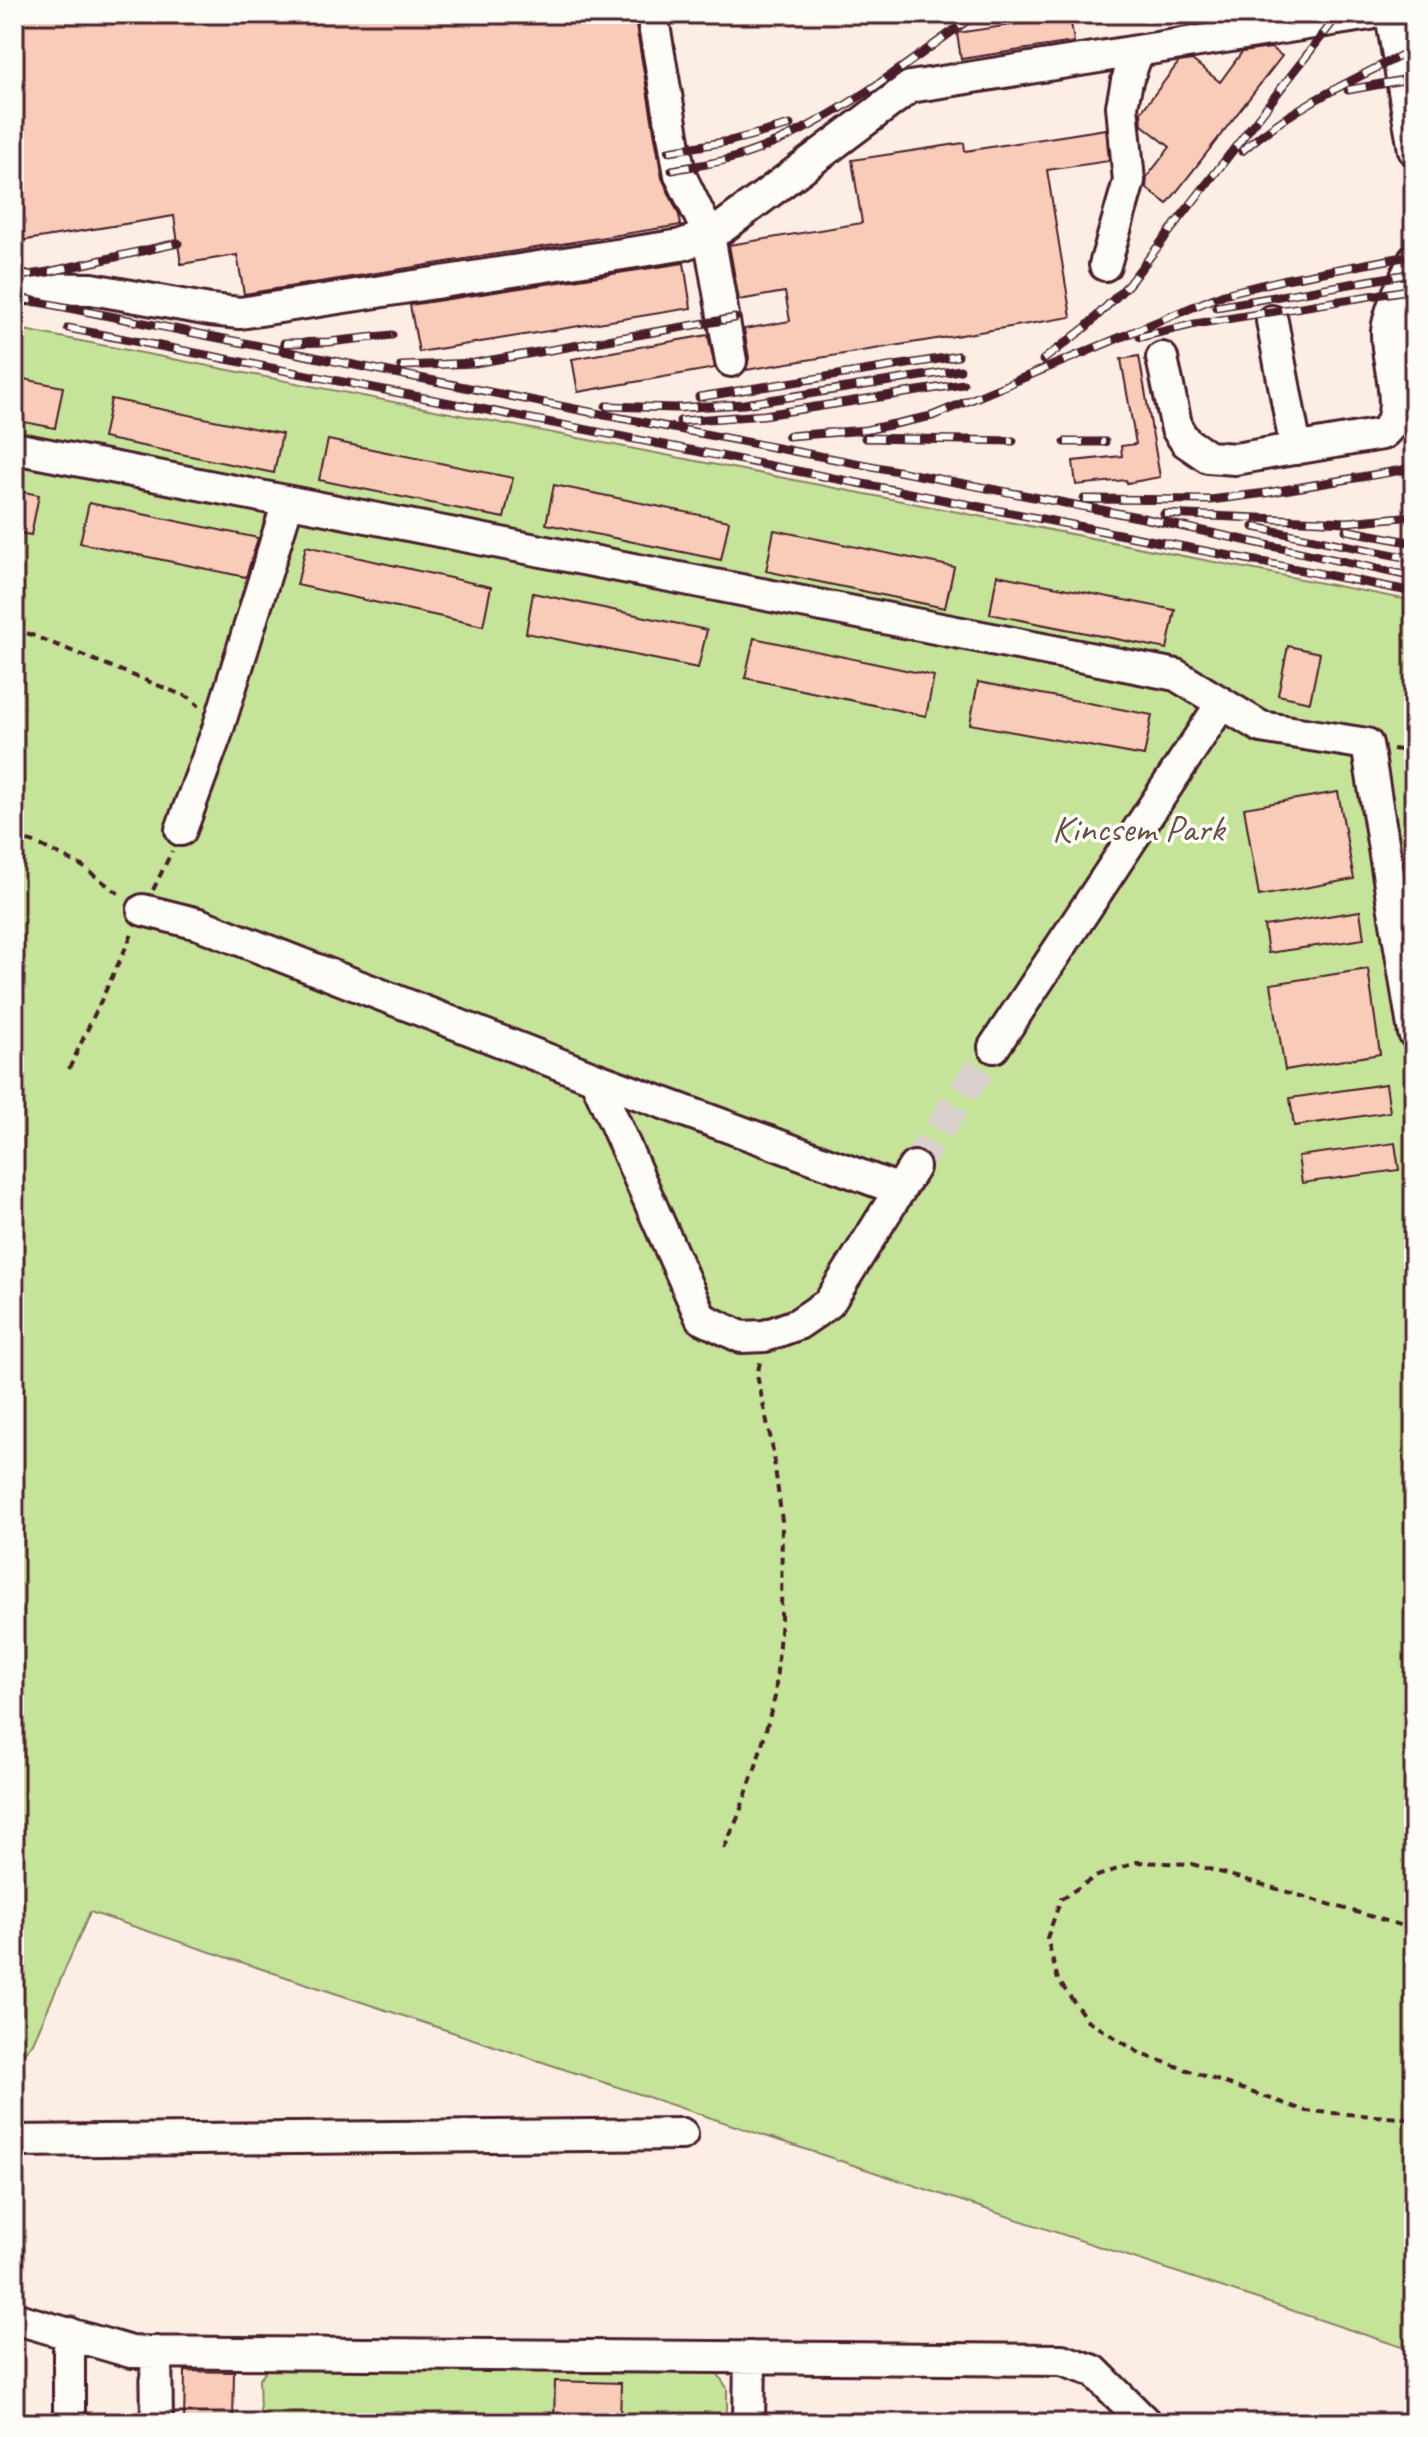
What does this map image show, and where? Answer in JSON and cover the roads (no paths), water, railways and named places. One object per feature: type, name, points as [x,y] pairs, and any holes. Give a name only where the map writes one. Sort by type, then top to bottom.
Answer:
[{"type":"lane","points":[[652,14],[680,175],[709,235],[731,361]]},
{"type":"lane","points":[[14,288],[92,289],[240,313],[681,245],[709,235],[910,87],[1370,14]]},
{"type":"lane","points":[[1391,14],[1406,50],[1414,150]]},
{"type":"lane","points":[[1105,265],[1129,181],[1122,106],[1138,51]]},
{"type":"lane","points":[[1162,358],[1177,429],[1192,448],[1208,457],[1226,459],[1375,437],[1391,425],[1395,406],[1387,348],[1389,320],[1414,260]]},
{"type":"lane","points":[[1272,321],[1296,449]]},
{"type":"lane","points":[[14,448],[1176,675],[1261,727],[1367,744],[1414,1033]]},
{"type":"lane","points":[[181,830],[219,724],[288,502]]},
{"type":"lane","points":[[994,1047],[1222,703]]},
{"type":"lane","points":[[143,910],[199,924],[595,1078],[907,1179],[829,1303],[798,1324],[765,1336],[741,1337],[701,1318],[595,1078]]},
{"type":"lane","points":[[14,2141],[682,2134]]},
{"type":"lane","points":[[14,2318],[131,2352],[1062,2360],[1094,2371],[1146,2423]]},
{"type":"lane","points":[[69,2333],[69,2423]]},
{"type":"lane","points":[[156,2352],[157,2423]]},
{"type":"lane","points":[[749,2423],[750,2357]]},
{"type":"tunnel","points":[[914,1167],[994,1047]]},
{"type":"railway","points":[[672,170],[733,158],[797,132],[859,96],[976,14]]},
{"type":"railway","points":[[1043,360],[1086,327],[1128,285],[1339,14]]},
{"type":"railway","points":[[1242,151],[1303,107],[1414,49]]},
{"type":"railway","points":[[1348,90],[1414,78]]},
{"type":"railway","points":[[669,151],[730,141],[790,125]]},
{"type":"railway","points":[[14,277],[178,243]]},
{"type":"railway","points":[[788,436],[866,430],[932,416],[1224,294],[1414,255]]},
{"type":"railway","points":[[1216,307],[1414,273]]},
{"type":"railway","points":[[1140,337],[1195,324],[1414,289]]},
{"type":"railway","points":[[14,297],[1143,518],[1414,577]]},
{"type":"railway","points":[[401,366],[475,363],[735,318]]},
{"type":"railway","points":[[68,328],[1414,592]]},
{"type":"railway","points":[[284,343],[392,335]]},
{"type":"railway","points":[[699,397],[958,356]]},
{"type":"railway","points":[[606,406],[676,408],[744,404],[960,370]]},
{"type":"railway","points":[[680,421],[764,415],[963,384]]},
{"type":"railway","points":[[865,438],[1013,441]]},
{"type":"railway","points":[[1065,442],[1105,442]]},
{"type":"railway","points":[[1084,499],[1210,500],[1414,468]]},
{"type":"railway","points":[[1164,514],[1348,522],[1414,516]]},
{"type":"railway","points":[[1254,527],[1414,559]]},
{"type":"railway","points":[[1346,530],[1414,543]]},
{"type":"park label","name":"Kincsem Park","points":[[1138,828]]}]
